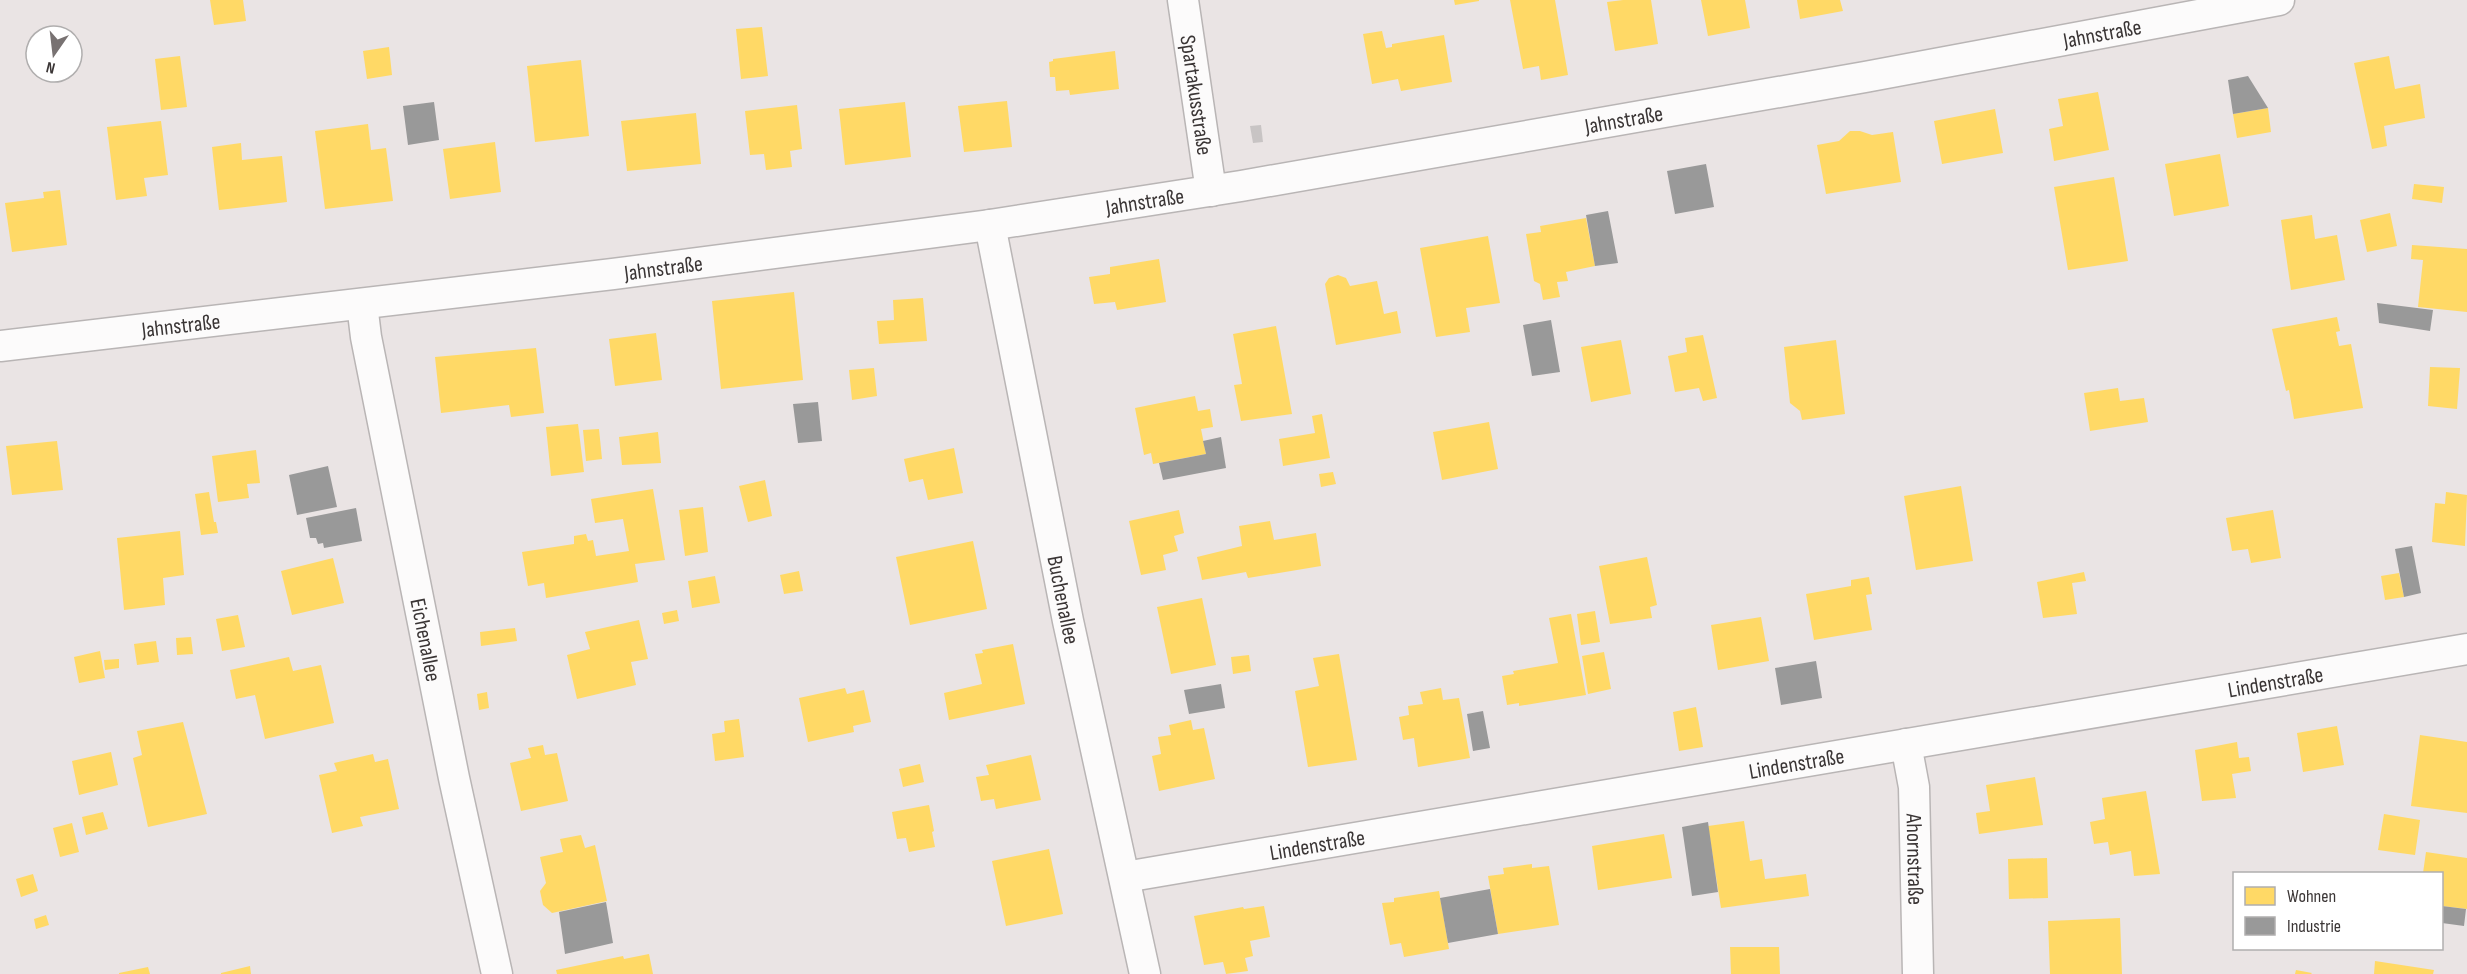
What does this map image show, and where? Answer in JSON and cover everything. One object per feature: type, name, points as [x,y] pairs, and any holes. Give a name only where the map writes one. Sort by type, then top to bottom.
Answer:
[{"type":"street","name":"Spartakusstraße","points":[[1183,0],[1211,191]]},
{"type":"street","name":"Jahnstraße","points":[[0,346],[362,304],[990,225],[1211,191],[1865,77],[2228,4],[2279,0]]},
{"type":"street","name":"Buchenallee","points":[[990,225],[1068,621],[1145,974]]},
{"type":"street","name":"Eichenallee","points":[[362,304],[366,337],[445,735],[497,974]]},
{"type":"street","name":"Lindenstraße","points":[[1125,877],[2467,649]]},
{"type":"street","name":"Ahornstraße","points":[[1906,744],[1914,787],[1918,974]]},
{"type":"building: Wohnen","points":[[210,0],[243,0],[246,21],[214,25]]},
{"type":"building: Wohnen","points":[[1454,0],[1479,0],[1479,1],[1455,5]]},
{"type":"building: Wohnen","points":[[1510,0],[1555,0],[1568,75],[1541,80],[1539,66],[1523,69]]},
{"type":"building: Wohnen","points":[[1651,0],[1658,44],[1615,51],[1607,2]]},
{"type":"building: Wohnen","points":[[1701,0],[1745,0],[1750,28],[1708,36]]},
{"type":"building: Wohnen","points":[[1797,0],[1840,0],[1843,11],[1800,19]]},
{"type":"building: Wohnen","points":[[762,27],[768,76],[741,79],[736,29]]},
{"type":"building: Wohnen","points":[[1382,31],[1386,48],[1392,47],[1392,44],[1444,35],[1452,82],[1401,91],[1398,79],[1372,84],[1363,34]]},
{"type":"building: Wohnen","points":[[389,47],[392,75],[367,79],[363,51]]},
{"type":"building: Wohnen","points":[[1115,51],[1119,89],[1070,95],[1069,90],[1056,91],[1055,77],[1050,77],[1049,62],[1053,59]]},
{"type":"building: Wohnen","points":[[180,56],[187,107],[161,110],[155,59]]},
{"type":"building: Wohnen","points":[[2389,56],[2395,89],[2420,84],[2425,118],[2384,126],[2387,146],[2372,149],[2354,63]]},
{"type":"building: Wohnen","points":[[581,60],[589,136],[535,142],[527,66]]},
{"type":"building: Wohnen","points":[[2098,92],[2109,150],[2054,161],[2049,129],[2063,126],[2058,99]]},
{"type":"building: Wohnen","points":[[1007,101],[1012,147],[964,152],[958,106]]},
{"type":"building: Wohnen","points":[[905,102],[911,157],[845,165],[839,109]]},
{"type":"building: Wohnen","points":[[797,105],[802,149],[790,151],[792,167],[766,170],[764,154],[750,155],[745,111]]},
{"type":"building: Wohnen","points":[[2268,108],[2271,132],[2237,138],[2233,114]]},
{"type":"building: Wohnen","points":[[1995,109],[2003,153],[1942,164],[1934,121]]},
{"type":"building: Wohnen","points":[[696,113],[701,164],[627,171],[621,121]]},
{"type":"building: Wohnen","points":[[161,121],[168,175],[144,178],[147,196],[116,200],[107,127]]},
{"type":"building: Wohnen","points":[[368,124],[371,150],[386,148],[393,201],[325,209],[315,131]]},
{"type":"building: Wohnen","points":[[1850,131],[1872,135],[1893,132],[1901,182],[1826,194],[1817,145],[1839,141]]},
{"type":"building: Wohnen","points":[[495,142],[501,192],[450,199],[443,149]]},
{"type":"building: Wohnen","points":[[241,143],[242,160],[282,156],[287,202],[219,210],[212,147]]},
{"type":"building: Wohnen","points":[[2220,154],[2229,206],[2174,216],[2165,164]]},
{"type":"building: Wohnen","points":[[2114,177],[2128,261],[2068,270],[2054,187]]},
{"type":"building: Wohnen","points":[[2414,184],[2444,187],[2442,203],[2412,199]]},
{"type":"building: Wohnen","points":[[60,190],[67,245],[12,252],[5,203],[44,198],[43,192]]},
{"type":"building: Wohnen","points":[[2390,213],[2397,246],[2367,252],[2360,220]]},
{"type":"building: Wohnen","points":[[2312,215],[2315,239],[2337,235],[2345,280],[2291,290],[2281,220]]},
{"type":"building: Wohnen","points":[[1586,218],[1595,266],[1566,272],[1568,281],[1557,282],[1560,297],[1543,300],[1540,284],[1534,281],[1526,234],[1541,232],[1540,226]]},
{"type":"building: Wohnen","points":[[1488,236],[1500,303],[1466,308],[1470,332],[1436,337],[1420,248]]},
{"type":"building: Wohnen","points":[[2412,245],[2467,249],[2467,312],[2418,307],[2423,260],[2411,259]]},
{"type":"building: Wohnen","points":[[1159,259],[1166,302],[1117,310],[1115,302],[1094,304],[1089,277],[1110,274],[1110,267]]},
{"type":"building: Wohnen","points":[[1338,275],[1346,278],[1350,286],[1377,281],[1384,314],[1397,311],[1401,333],[1336,345],[1325,284],[1329,278]]},
{"type":"building: Wohnen","points":[[794,292],[803,380],[721,389],[712,301]]},
{"type":"building: Wohnen","points":[[923,298],[927,341],[879,344],[877,321],[894,320],[893,300]]},
{"type":"building: Wohnen","points":[[2337,317],[2340,331],[2336,332],[2339,346],[2351,344],[2363,408],[2294,419],[2289,390],[2286,391],[2272,329]]},
{"type":"building: Wohnen","points":[[1276,326],[1292,414],[1241,421],[1234,385],[1242,384],[1233,334]]},
{"type":"building: Wohnen","points":[[656,333],[662,380],[615,386],[609,339]]},
{"type":"building: Wohnen","points":[[1703,335],[1717,398],[1703,401],[1699,388],[1675,392],[1668,356],[1687,352],[1685,338]]},
{"type":"building: Wohnen","points":[[1621,340],[1631,394],[1591,402],[1581,347]]},
{"type":"building: Wohnen","points":[[1836,340],[1845,414],[1802,420],[1800,411],[1790,403],[1784,347]]},
{"type":"building: Wohnen","points":[[536,348],[544,413],[511,417],[509,405],[441,413],[435,357]]},
{"type":"building: Wohnen","points":[[2430,367],[2460,368],[2457,409],[2428,406]]},
{"type":"building: Wohnen","points":[[874,368],[877,396],[852,400],[849,370]]},
{"type":"building: Wohnen","points":[[2118,388],[2120,401],[2144,398],[2148,422],[2090,431],[2084,393]]},
{"type":"building: Wohnen","points":[[1195,396],[1198,411],[1210,409],[1213,427],[1201,429],[1206,454],[1153,464],[1151,453],[1144,455],[1135,408]]},
{"type":"building: Wohnen","points":[[1322,414],[1330,458],[1283,466],[1279,439],[1315,433],[1312,416]]},
{"type":"building: Wohnen","points":[[1489,422],[1498,469],[1442,480],[1433,432]]},
{"type":"building: Wohnen","points":[[578,424],[584,472],[551,476],[546,427]]},
{"type":"building: Wohnen","points":[[599,429],[602,459],[586,461],[583,430]]},
{"type":"building: Wohnen","points":[[658,432],[661,463],[622,465],[619,437]]},
{"type":"building: Wohnen","points":[[57,441],[63,490],[12,495],[6,446]]},
{"type":"building: Wohnen","points":[[954,448],[963,493],[928,500],[923,479],[909,482],[904,459]]},
{"type":"building: Wohnen","points":[[256,450],[260,483],[247,484],[249,498],[218,502],[212,456]]},
{"type":"building: Wohnen","points":[[1333,472],[1336,484],[1321,487],[1319,474]]},
{"type":"building: Wohnen","points":[[765,480],[772,516],[748,522],[739,486]]},
{"type":"building: Wohnen","points":[[1961,486],[1973,561],[1916,570],[1904,496]]},
{"type":"building: Wohnen","points":[[653,489],[665,560],[635,564],[638,582],[546,598],[544,583],[528,586],[522,552],[574,544],[574,536],[586,534],[588,541],[593,540],[596,556],[629,551],[623,519],[595,523],[591,499]]},
{"type":"building: Wohnen","points":[[209,492],[218,533],[201,535],[195,494]]},
{"type":"building: Wohnen","points":[[2446,492],[2467,495],[2465,546],[2432,542],[2435,503],[2445,504]]},
{"type":"building: Wohnen","points":[[703,507],[708,552],[685,556],[679,510]]},
{"type":"building: Wohnen","points":[[1179,510],[1184,533],[1174,536],[1178,551],[1163,555],[1166,570],[1141,575],[1129,521]]},
{"type":"building: Wohnen","points":[[2273,510],[2281,558],[2251,563],[2248,549],[2232,551],[2226,518]]},
{"type":"building: Wohnen","points":[[1270,521],[1274,540],[1316,533],[1321,566],[1248,578],[1246,572],[1202,580],[1197,557],[1242,546],[1239,526]]},
{"type":"building: Wohnen","points":[[180,531],[184,575],[163,578],[165,605],[124,610],[117,538]]},
{"type":"building: Wohnen","points":[[973,541],[987,609],[910,625],[896,557]]},
{"type":"building: Wohnen","points":[[1647,557],[1657,605],[1650,607],[1652,618],[1610,624],[1599,566]]},
{"type":"building: Wohnen","points":[[333,558],[344,603],[292,615],[281,571]]},
{"type":"building: Wohnen","points":[[799,571],[803,591],[784,594],[780,575]]},
{"type":"building: Wohnen","points":[[2084,572],[2086,581],[2072,583],[2077,614],[2043,618],[2037,582]]},
{"type":"building: Wohnen","points":[[2399,573],[2404,597],[2385,600],[2381,576]]},
{"type":"building: Wohnen","points":[[715,576],[720,603],[692,608],[688,581]]},
{"type":"building: Wohnen","points":[[1869,577],[1872,594],[1866,595],[1872,630],[1814,640],[1806,594],[1851,586],[1851,580]]},
{"type":"building: Wohnen","points":[[1202,598],[1216,665],[1171,674],[1157,607]]},
{"type":"building: Wohnen","points":[[677,610],[679,621],[664,624],[662,613]]},
{"type":"building: Wohnen","points":[[1595,611],[1600,642],[1581,645],[1577,614]]},
{"type":"building: Wohnen","points":[[1571,614],[1586,695],[1519,706],[1519,703],[1507,705],[1502,676],[1514,674],[1513,671],[1558,663],[1549,618]]},
{"type":"building: Wohnen","points":[[238,615],[245,647],[222,651],[216,619]]},
{"type":"building: Wohnen","points":[[1761,617],[1769,661],[1718,670],[1711,625]]},
{"type":"building: Wohnen","points":[[639,620],[648,659],[631,662],[636,685],[577,699],[567,655],[590,649],[585,632]]},
{"type":"building: Wohnen","points":[[515,628],[517,641],[481,646],[480,632]]},
{"type":"building: Wohnen","points":[[191,637],[193,654],[177,655],[176,638]]},
{"type":"building: Wohnen","points":[[156,641],[159,662],[137,665],[134,644]]},
{"type":"building: Wohnen","points":[[1013,644],[1025,704],[949,720],[944,693],[982,684],[975,654],[983,653],[982,650]]},
{"type":"building: Wohnen","points":[[100,651],[105,678],[79,683],[74,657]]},
{"type":"building: Wohnen","points":[[1604,652],[1611,689],[1588,694],[1582,656]]},
{"type":"building: Wohnen","points":[[1339,654],[1357,760],[1308,767],[1295,691],[1319,686],[1313,658]]},
{"type":"building: Wohnen","points":[[1249,655],[1251,671],[1233,674],[1231,657]]},
{"type":"building: Wohnen","points":[[289,657],[293,671],[321,665],[334,723],[265,739],[255,695],[236,699],[230,670]]},
{"type":"building: Wohnen","points":[[119,659],[119,668],[105,670],[104,660]]},
{"type":"building: Wohnen","points":[[845,688],[847,694],[864,690],[871,722],[853,726],[854,732],[808,742],[799,698]]},
{"type":"building: Wohnen","points":[[1441,688],[1443,700],[1459,698],[1470,758],[1418,767],[1414,738],[1403,740],[1399,717],[1409,715],[1408,706],[1423,704],[1420,692]]},
{"type":"building: Wohnen","points":[[487,692],[489,708],[479,710],[477,694]]},
{"type":"building: Wohnen","points":[[1696,707],[1703,747],[1679,751],[1673,712]]},
{"type":"building: Wohnen","points":[[739,719],[744,757],[715,761],[712,734],[725,732],[724,721]]},
{"type":"building: Wohnen","points":[[1191,720],[1193,730],[1204,728],[1215,779],[1159,791],[1152,756],[1161,754],[1158,737],[1171,735],[1169,725]]},
{"type":"building: Wohnen","points":[[183,722],[207,814],[148,827],[133,758],[142,755],[137,731]]},
{"type":"building: Wohnen","points":[[2337,726],[2344,765],[2303,772],[2297,733]]},
{"type":"building: Wohnen","points":[[2420,735],[2467,742],[2467,813],[2411,806]]},
{"type":"building: Wohnen","points":[[2237,742],[2239,758],[2249,757],[2251,771],[2232,774],[2236,798],[2202,801],[2195,750]]},
{"type":"building: Wohnen","points":[[543,745],[545,755],[557,753],[568,801],[521,811],[510,763],[531,758],[528,748]]},
{"type":"building: Wohnen","points":[[111,752],[118,785],[79,795],[72,761]]},
{"type":"building: Wohnen","points":[[373,754],[375,762],[388,759],[399,809],[360,817],[363,826],[332,833],[319,775],[337,771],[334,763]]},
{"type":"building: Wohnen","points":[[1031,755],[1041,800],[996,809],[994,799],[981,801],[976,777],[989,775],[986,765]]},
{"type":"building: Wohnen","points":[[920,764],[924,782],[903,787],[899,769]]},
{"type":"building: Wohnen","points":[[2035,777],[2043,825],[1979,834],[1976,813],[1990,811],[1986,785]]},
{"type":"building: Wohnen","points":[[2146,791],[2160,874],[2134,876],[2131,851],[2110,855],[2108,842],[2094,844],[2090,822],[2105,819],[2102,798]]},
{"type":"building: Wohnen","points":[[929,805],[935,847],[909,852],[906,838],[897,839],[892,812]]},
{"type":"building: Wohnen","points":[[103,812],[108,829],[86,835],[82,817]]},
{"type":"building: Wohnen","points":[[2384,814],[2420,820],[2415,855],[2378,850]]},
{"type":"building: Wohnen","points":[[1744,821],[1750,861],[1762,859],[1765,879],[1806,874],[1809,896],[1721,908],[1708,826]]},
{"type":"building: Wohnen","points":[[72,823],[79,852],[60,857],[53,828]]},
{"type":"building: Wohnen","points":[[1664,834],[1672,878],[1598,890],[1592,846]]},
{"type":"building: Wohnen","points":[[581,835],[585,848],[595,845],[607,901],[552,913],[543,905],[540,891],[546,883],[540,857],[563,852],[560,839]]},
{"type":"building: Wohnen","points":[[1049,849],[1063,914],[1006,926],[992,861]]},
{"type":"building: Wohnen","points":[[2426,852],[2467,858],[2467,909],[2443,906],[2443,872],[2423,872]]},
{"type":"building: Wohnen","points":[[2047,858],[2048,898],[2009,899],[2008,859]]},
{"type":"building: Wohnen","points":[[1532,864],[1532,868],[1549,866],[1559,925],[1498,934],[1488,876],[1504,874],[1503,868]]},
{"type":"building: Wohnen","points":[[33,874],[38,891],[21,897],[16,879]]},
{"type":"building: Wohnen","points":[[1439,891],[1449,949],[1404,957],[1401,943],[1390,945],[1382,903],[1394,902],[1394,898]]},
{"type":"building: Wohnen","points":[[1264,906],[1270,937],[1250,941],[1253,956],[1245,958],[1248,971],[1226,974],[1223,962],[1204,965],[1194,916],[1243,907],[1244,909]]},
{"type":"building: Wohnen","points":[[46,915],[49,925],[36,929],[34,919]]},
{"type":"building: Wohnen","points":[[2120,918],[2122,974],[2050,974],[2048,921]]},
{"type":"building: Wohnen","points":[[1730,947],[1779,947],[1780,974],[1731,974]]},
{"type":"building: Wohnen","points":[[649,954],[653,974],[557,974],[556,970],[623,956],[624,959]]},
{"type":"building: Wohnen","points":[[2375,961],[2434,970],[2433,974],[2374,974]]},
{"type":"building: Wohnen","points":[[250,966],[251,974],[221,974],[221,973]]},
{"type":"building: Wohnen","points":[[148,967],[150,974],[119,974],[119,973]]},
{"type":"building: Wohnen","points":[[2296,970],[2312,973],[2295,974]]},
{"type":"building: Industrie","points":[[2248,76],[2268,108],[2233,114],[2228,80]]},
{"type":"building: Industrie","points":[[434,102],[439,140],[408,145],[403,106]]},
{"type":"building: Industrie","points":[[1706,164],[1714,207],[1675,214],[1667,171]]},
{"type":"building: Industrie","points":[[1608,211],[1618,263],[1595,266],[1586,215]]},
{"type":"building: Industrie","points":[[2377,303],[2433,310],[2430,331],[2379,323]]},
{"type":"building: Industrie","points":[[1551,320],[1560,372],[1532,376],[1523,325]]},
{"type":"building: Industrie","points":[[818,402],[822,441],[798,443],[793,404]]},
{"type":"building: Industrie","points":[[1221,437],[1226,468],[1163,480],[1159,463],[1206,454],[1203,441]]},
{"type":"building: Industrie","points":[[328,466],[337,507],[297,515],[289,475]]},
{"type":"building: Industrie","points":[[356,508],[362,541],[324,548],[323,543],[318,544],[316,538],[310,538],[306,518]]},
{"type":"building: Industrie","points":[[2412,546],[2421,593],[2404,597],[2395,549]]},
{"type":"building: Industrie","points":[[1816,661],[1822,698],[1781,705],[1775,668]]},
{"type":"building: Industrie","points":[[1221,684],[1225,708],[1189,714],[1184,690]]},
{"type":"building: Industrie","points":[[1483,711],[1490,748],[1473,751],[1467,714]]},
{"type":"building: Industrie","points":[[1708,822],[1718,892],[1692,896],[1682,827]]},
{"type":"building: Industrie","points":[[1490,889],[1498,934],[1448,943],[1440,898]]},
{"type":"building: Industrie","points":[[606,902],[613,943],[565,954],[559,912]]},
{"type":"building: Industrie","points":[[2443,906],[2466,909],[2464,926],[2443,923]]},
{"type":"building: Sonstige","points":[[1261,125],[1263,142],[1253,143],[1250,126]]}]
